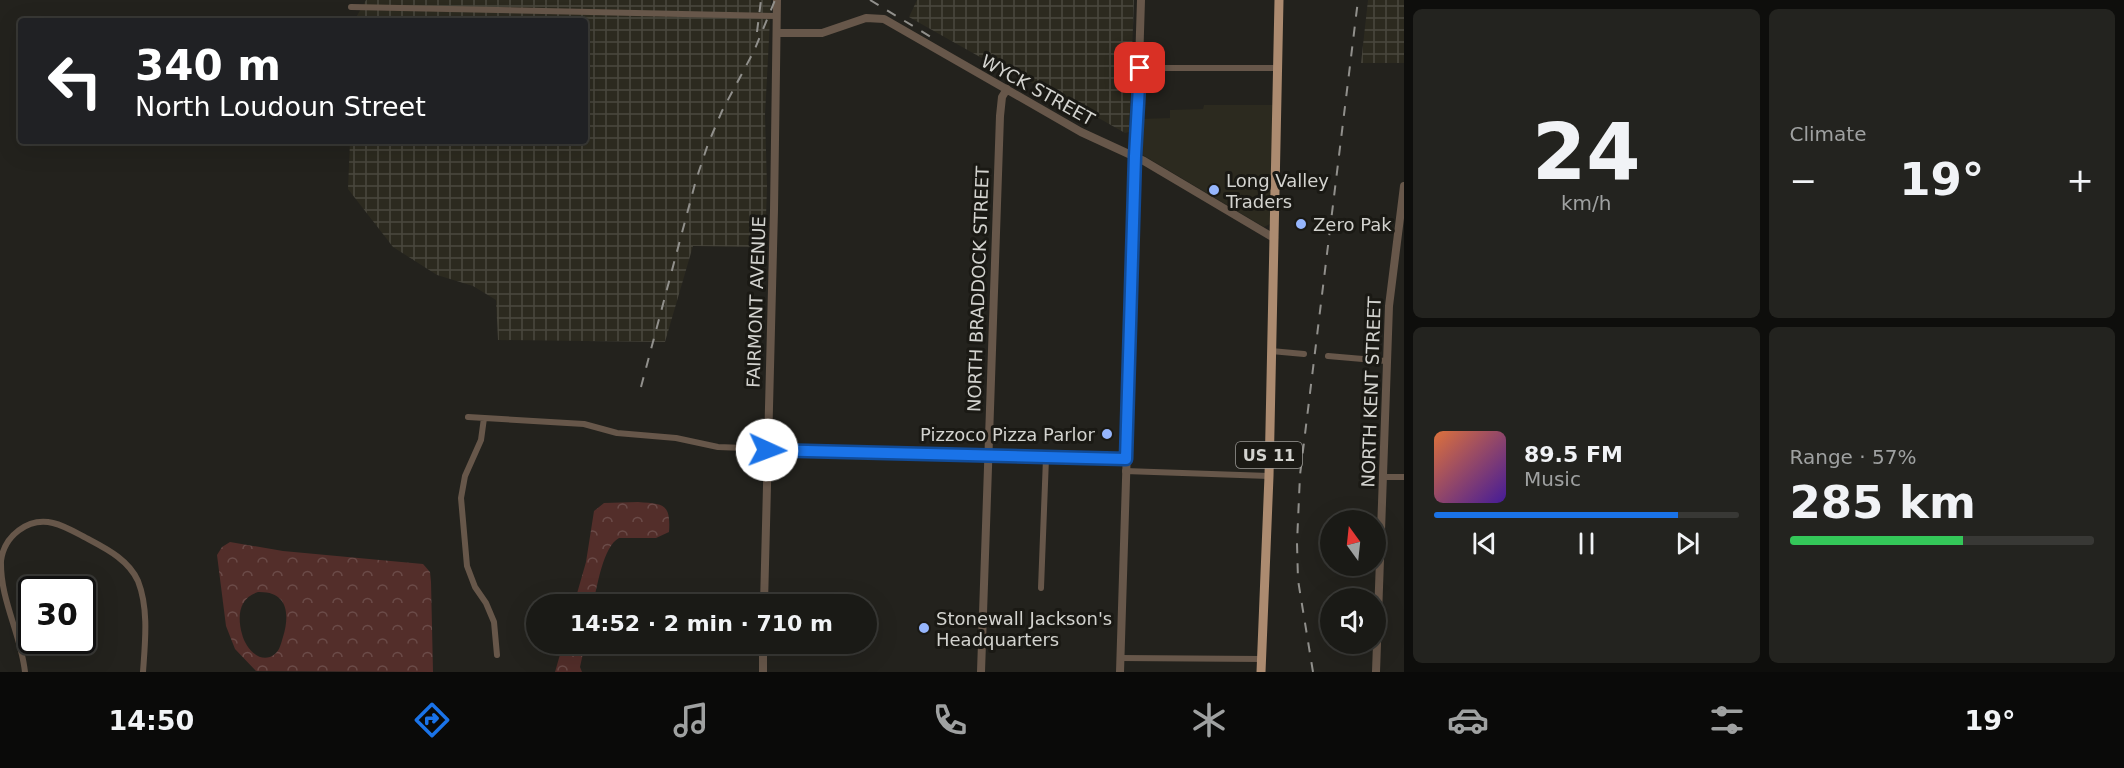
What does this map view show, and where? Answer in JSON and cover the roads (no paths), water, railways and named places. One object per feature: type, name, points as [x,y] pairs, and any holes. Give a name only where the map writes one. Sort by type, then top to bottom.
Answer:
[{"type":"main road","name":"US 11","points":[[1261,672],[1269,476],[1279,0]]},
{"type":"street","name":"FAIRMONT AVENUE","points":[[764,594],[777,0]]},
{"type":"street","points":[[1120,672],[1141,0]]},
{"type":"street","points":[[351,8],[777,16]]},
{"type":"street","name":"WYCK STREET","points":[[777,33],[822,33],[866,18],[884,19],[1081,132],[1135,156],[1274,238]]},
{"type":"street","points":[[1140,68],[1278,68]]},
{"type":"street","name":"NORTH BRADDOCK STREET","points":[[981,672],[1000,116],[1002,97],[1007,89]]},
{"type":"street","name":"NORTH KENT STREET","points":[[1376,672],[1390,284],[1401,229],[1404,186]]},
{"type":"street","points":[[1272,351],[1304,354]]},
{"type":"street","points":[[1328,356],[1386,361]]},
{"type":"street","points":[[468,417],[584,424],[617,433],[676,438],[718,447],[1126,459]]},
{"type":"street","points":[[484,418],[482,440],[465,476],[461,498],[467,566],[494,622],[497,655]]},
{"type":"street","points":[[1041,588],[1046,458]]},
{"type":"street","points":[[1125,471],[1269,476]]},
{"type":"street","points":[[1383,477],[1404,477]]},
{"type":"street","points":[[25,672],[7,610],[0,562],[5,545],[14,533],[30,524],[44,521],[61,525],[107,550],[133,572],[143,601],[145,624],[143,672]]},
{"type":"street","points":[[763,654],[763,672]]},
{"type":"street","points":[[1120,658],[1262,659]]},
{"type":"railway","points":[[757,32],[761,0]]},
{"type":"railway","points":[[641,387],[696,180],[708,144],[722,111],[754,51],[775,0]]},
{"type":"railway","points":[[870,0],[931,37]]},
{"type":"railway","points":[[1313,672],[1298,580],[1300,475],[1358,0]]},
{"type":"place","name":"Long Valley Traders","points":[[1214,190]]},
{"type":"place","name":"Zero Pak","points":[[1301,224]]},
{"type":"place","name":"Pizzoco Pizza Parlor","points":[[1107,434]]},
{"type":"place","name":"Stonewall Jackson's Headquarters","points":[[924,628]]}]
